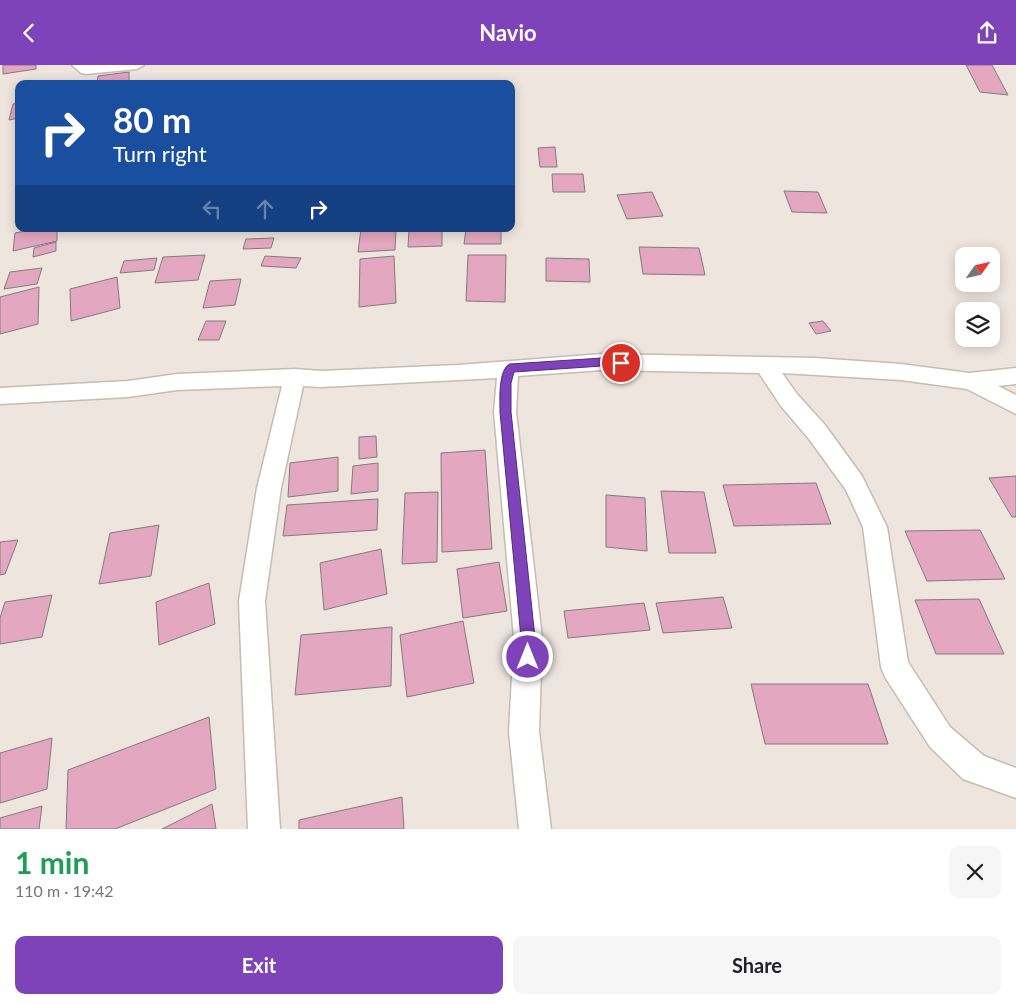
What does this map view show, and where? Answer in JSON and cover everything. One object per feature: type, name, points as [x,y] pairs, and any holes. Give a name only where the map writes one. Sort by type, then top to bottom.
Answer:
[{"type":"street","points":[[79,65],[86,71],[137,65]]},
{"type":"street","points":[[0,396],[128,389],[178,382],[295,377],[321,379],[602,362],[815,366],[901,372],[969,381],[1016,375]]},
{"type":"street","points":[[765,365],[789,400],[817,433],[854,483],[874,527],[895,667],[940,737],[974,768],[1016,783]]},
{"type":"street","points":[[510,368],[506,383],[505,412],[528,638],[524,732],[535,829]]},
{"type":"street","points":[[264,829],[252,601],[269,488],[295,377]]},
{"type":"street","points":[[969,381],[1016,405]]},
{"type":"building","points":[[3,65],[36,65],[36,69],[3,74]]},
{"type":"building","points":[[966,65],[992,65],[1008,95],[980,92]]},
{"type":"building","points":[[129,72],[129,80],[98,80],[98,76]]},
{"type":"building","points":[[13,104],[15,104],[15,119],[9,120]]},
{"type":"building","points":[[555,147],[557,167],[540,167],[538,148]]},
{"type":"building","points":[[552,174],[583,174],[585,192],[553,192]]},
{"type":"building","points":[[784,191],[818,192],[827,213],[792,212]]},
{"type":"building","points":[[652,192],[663,216],[627,219],[617,195]]},
{"type":"building","points":[[57,232],[57,241],[13,251],[15,233]]},
{"type":"building","points":[[361,232],[396,232],[395,250],[358,252]]},
{"type":"building","points":[[409,232],[442,232],[442,246],[408,247]]},
{"type":"building","points":[[466,232],[501,232],[501,244],[464,244]]},
{"type":"building","points":[[274,238],[271,248],[243,249],[246,239]]},
{"type":"building","points":[[56,242],[56,251],[33,257],[34,248]]},
{"type":"building","points":[[639,247],[699,248],[705,275],[643,274]]},
{"type":"building","points":[[205,255],[198,280],[155,283],[163,257]]},
{"type":"building","points":[[468,255],[506,255],[505,302],[466,301]]},
{"type":"building","points":[[265,256],[301,258],[296,268],[261,266]]},
{"type":"building","points":[[394,256],[396,303],[359,307],[360,259]]},
{"type":"building","points":[[157,258],[154,270],[120,273],[124,261]]},
{"type":"building","points":[[546,258],[589,259],[590,282],[546,281]]},
{"type":"building","points":[[42,268],[37,284],[4,289],[10,272]]},
{"type":"building","points":[[117,277],[120,308],[71,321],[70,289]]},
{"type":"building","points":[[241,279],[235,305],[203,308],[210,281]]},
{"type":"building","points":[[39,287],[38,324],[0,334],[0,297]]},
{"type":"building","points":[[206,321],[226,321],[219,340],[198,340]]},
{"type":"building","points":[[823,321],[831,331],[816,334],[809,323]]},
{"type":"building","points":[[376,436],[377,457],[359,459],[359,437]]},
{"type":"building","points":[[485,450],[492,549],[442,552],[441,453]]},
{"type":"building","points":[[338,457],[338,491],[288,497],[290,463]]},
{"type":"building","points":[[378,463],[378,491],[351,494],[353,466]]},
{"type":"building","points":[[1016,476],[1016,517],[1012,517],[989,478]]},
{"type":"building","points":[[816,483],[831,524],[734,526],[723,485]]},
{"type":"building","points":[[661,491],[704,492],[716,553],[669,553]]},
{"type":"building","points":[[438,492],[437,562],[402,564],[405,493]]},
{"type":"building","points":[[606,495],[645,498],[647,551],[606,547]]},
{"type":"building","points":[[378,499],[377,530],[283,536],[287,505]]},
{"type":"building","points":[[159,525],[151,576],[99,584],[110,533]]},
{"type":"building","points":[[980,530],[1005,579],[927,581],[905,531]]},
{"type":"building","points":[[18,540],[5,574],[0,575],[0,542]]},
{"type":"building","points":[[381,549],[387,594],[324,610],[320,563]]},
{"type":"building","points":[[499,562],[507,611],[463,618],[457,569]]},
{"type":"building","points":[[209,583],[215,624],[159,645],[156,602]]},
{"type":"building","points":[[52,595],[42,637],[0,644],[0,618],[5,602]]},
{"type":"building","points":[[723,597],[732,628],[663,633],[656,603]]},
{"type":"building","points":[[979,599],[1004,654],[936,654],[915,600]]},
{"type":"building","points":[[644,603],[650,630],[568,638],[564,611]]},
{"type":"building","points":[[463,621],[474,683],[407,697],[400,635]]},
{"type":"building","points":[[392,627],[391,686],[295,695],[301,635]]},
{"type":"building","points":[[751,684],[868,684],[888,744],[765,744]]},
{"type":"building","points":[[209,717],[216,789],[115,829],[66,829],[68,770]]},
{"type":"building","points":[[52,738],[47,789],[0,803],[0,753]]},
{"type":"building","points":[[402,797],[404,829],[299,829],[299,820]]},
{"type":"building","points":[[212,804],[216,829],[162,829]]},
{"type":"building","points":[[42,806],[39,829],[0,829],[0,818]]},
{"type":"route","points":[[528,657],[528,638],[505,412],[506,383],[510,368],[602,362],[621,363]]}]
